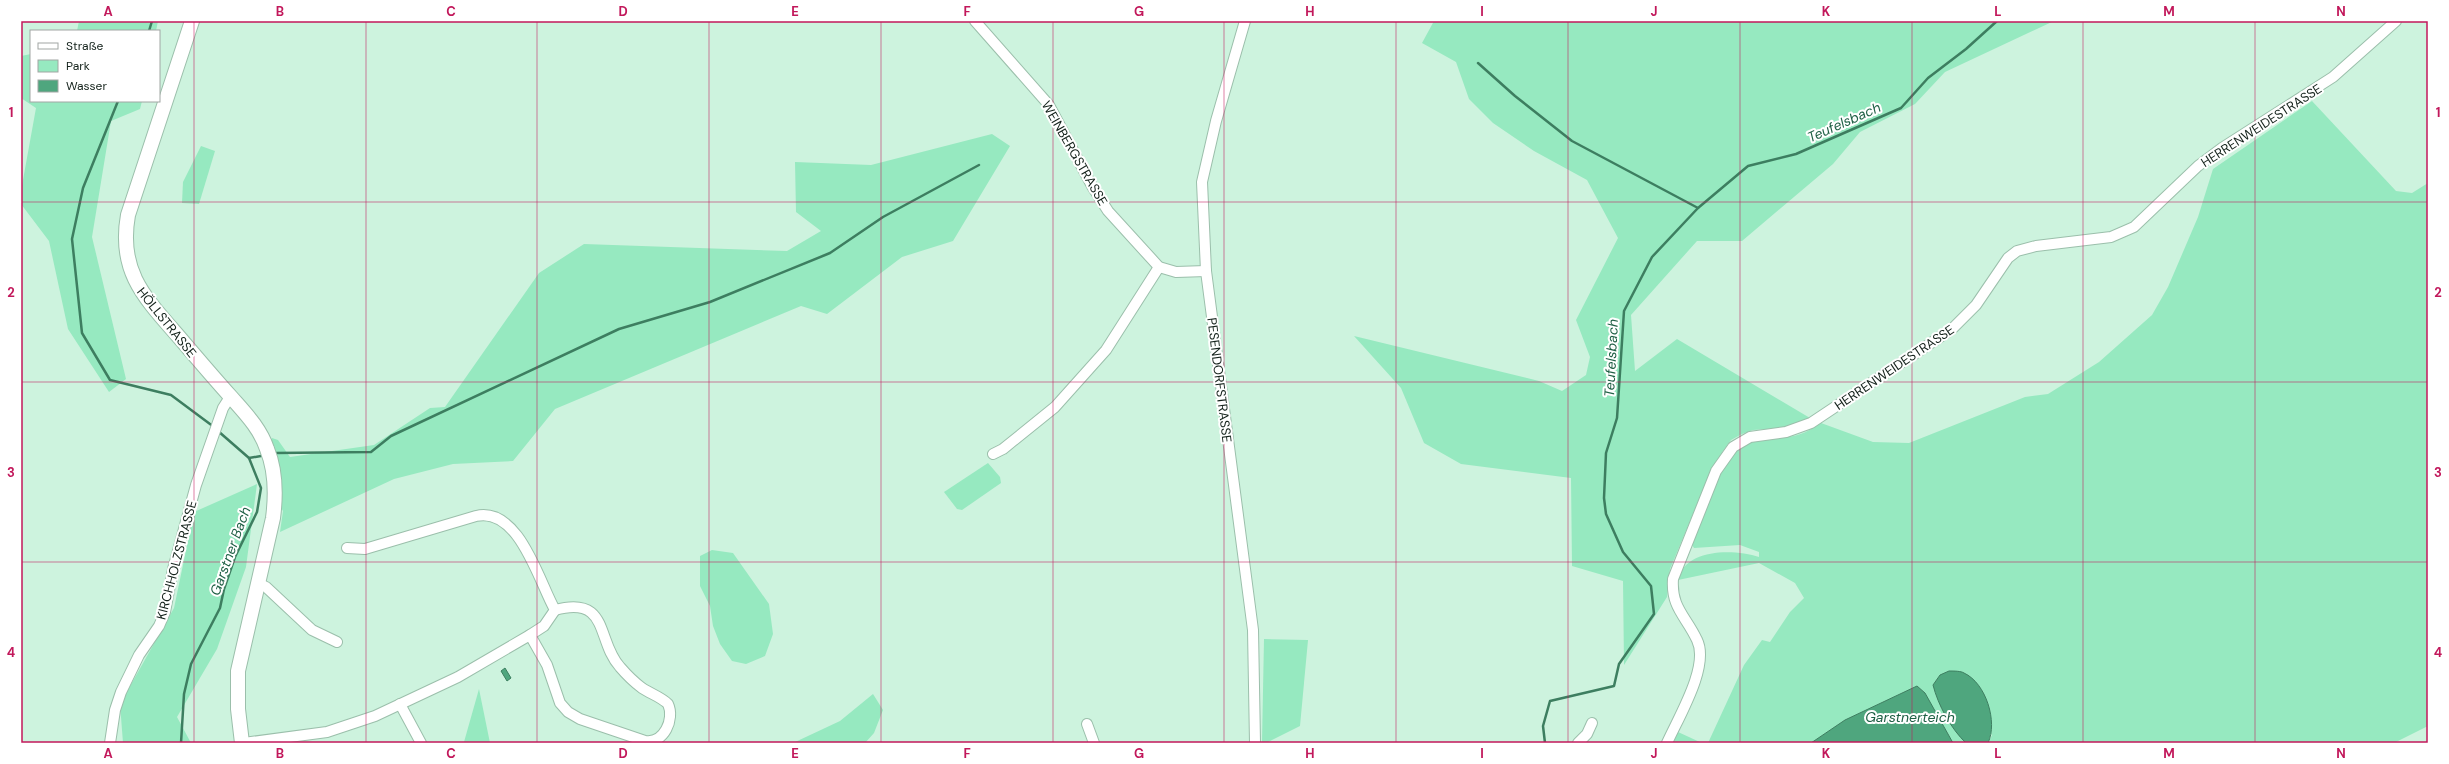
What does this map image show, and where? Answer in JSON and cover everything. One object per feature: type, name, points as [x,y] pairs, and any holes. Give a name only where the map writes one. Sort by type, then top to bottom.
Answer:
[{"type":"street","name":"HÖLLSTRASSE","points":[[192,21],[128,214],[126,249],[131,274],[144,297],[230,397],[245,412],[263,438],[271,462],[274,477],[273,518],[238,671],[238,709],[243,743]]},
{"type":"street","name":"WEINBERGSTRASSE","points":[[975,21],[1049,105],[1092,186],[1108,211],[1159,267]]},
{"type":"street","name":"PESENDORFSTRASSE","points":[[1245,21],[1216,121],[1202,182],[1206,271],[1253,630],[1255,743]]},
{"type":"street","name":"HERRENWEIDESTRASSE","points":[[1667,743],[1694,683],[1700,659],[1698,641],[1673,598],[1673,579],[1716,472],[1733,447],[1750,437],[1786,432],[1811,423],[1947,333],[1972,309],[2000,268],[2017,251],[2036,246],[2111,237],[2134,227],[2198,166],[2222,148],[2333,77],[2396,21]]},
{"type":"street","points":[[993,454],[1003,449],[1055,407],[1106,350],[1159,267],[1176,272],[1206,271]]},
{"type":"street","name":"KIRCHHOLZSTRASSE","points":[[110,743],[114,714],[121,692],[139,655],[159,626],[165,612],[175,563],[196,485],[219,417],[230,397]]},
{"type":"street","points":[[347,548],[365,549],[476,516],[491,516],[503,522],[521,541],[555,610]]},
{"type":"street","points":[[258,583],[271,592],[312,630],[337,642]]},
{"type":"street","points":[[530,635],[547,665],[560,703],[568,712],[580,718],[645,741],[653,741],[660,737],[670,719],[668,704],[642,688],[616,663],[598,619],[591,612],[578,608],[555,610]]},
{"type":"street","points":[[243,743],[327,732],[355,724],[458,677],[544,626],[555,610]]},
{"type":"street","points":[[400,704],[421,743]]},
{"type":"street","points":[[1578,743],[1587,734],[1592,723]]},
{"type":"street","points":[[1087,724],[1094,737]]},
{"type":"green space","points":[[79,21],[158,21],[156,30],[77,30]]},
{"type":"green space","points":[[1434,21],[2054,21],[1945,72],[1915,104],[1860,132],[1833,164],[1742,241],[1697,241],[1631,315],[1635,371],[1677,339],[1810,418],[1781,428],[1753,430],[1731,440],[1711,471],[1670,569],[1667,597],[1624,665],[1623,581],[1572,566],[1571,478],[1461,464],[1424,443],[1401,388],[1354,336],[1539,381],[1562,391],[1586,375],[1590,357],[1576,320],[1618,238],[1587,180],[1534,151],[1493,123],[1469,99],[1456,62],[1422,43]]},
{"type":"green space","points":[[30,54],[30,102],[142,102],[140,109],[111,121],[92,237],[126,379],[109,392],[68,329],[49,241],[21,204],[21,191],[36,108],[21,98],[21,56]]},
{"type":"green space","points":[[2312,101],[2396,191],[2412,193],[2428,183],[2428,726],[2394,743],[1988,743],[1992,735],[1940,675],[1933,685],[1938,701],[1950,724],[1966,743],[1953,743],[1925,693],[1917,686],[1845,720],[1811,743],[1708,743],[1744,665],[1762,640],[1770,642],[1790,612],[1804,598],[1795,583],[1759,563],[1678,580],[1682,569],[1690,562],[1700,557],[1724,552],[1749,554],[1759,557],[1759,552],[1740,545],[1694,548],[1691,543],[1714,484],[1722,469],[1732,456],[1742,446],[1754,441],[1795,436],[1821,423],[1873,442],[1909,443],[2025,397],[2048,394],[2099,362],[2152,315],[2168,287],[2198,217],[2213,169]]},
{"type":"green space","points":[[992,134],[1010,146],[953,241],[902,257],[827,314],[801,306],[555,409],[513,461],[453,464],[394,479],[280,532],[283,511],[279,504],[270,443],[272,438],[278,440],[290,457],[374,445],[430,408],[445,407],[539,273],[584,244],[787,251],[821,231],[796,212],[795,162],[871,165]]},
{"type":"green space","points":[[201,146],[215,151],[199,204],[182,203],[183,182]]},
{"type":"green space","points":[[988,463],[1000,477],[1001,483],[962,510],[957,509],[944,492]]},
{"type":"green space","points":[[257,484],[246,567],[217,649],[177,717],[191,743],[123,743],[120,704],[174,608],[194,512]]},
{"type":"green space","points":[[712,550],[733,553],[769,604],[773,634],[765,656],[746,664],[732,661],[720,644],[713,626],[710,606],[700,586],[700,556]]},
{"type":"green space","points":[[1264,639],[1308,640],[1300,726],[1266,743],[1262,743]]},
{"type":"green space","points":[[479,689],[490,743],[463,743],[464,742]]},
{"type":"green space","points":[[873,694],[883,710],[874,733],[865,743],[793,743],[840,721]]},
{"type":"green space","points":[[1678,732],[1702,743],[1673,743]]},
{"type":"water","points":[[505,668],[511,678],[507,681],[501,671]]},
{"type":"water","points":[[1949,671],[1961,672],[1972,678],[1984,694],[1991,714],[1992,725],[1988,743],[1966,743],[1955,731],[1946,716],[1938,701],[1933,685],[1940,675]]},
{"type":"water","name":"Garstnerteich","points":[[1917,686],[1925,693],[1953,743],[1811,743],[1845,720]]},
{"type":"waterway","name":"Garstner Bach","points":[[149,30],[152,21]]},
{"type":"waterway","name":"Teufelsbach","points":[[1545,743],[1543,726],[1550,701],[1614,686],[1619,664],[1654,614],[1651,586],[1623,552],[1606,514],[1604,498],[1606,453],[1617,418],[1624,311],[1652,257],[1698,208],[1748,166],[1796,154],[1901,108],[1928,78],[1966,49],[1997,21]]},
{"type":"waterway","points":[[1478,63],[1515,96],[1572,141],[1698,208]]},
{"type":"waterway","name":"Garstner Bach","points":[[118,102],[83,188],[72,239],[82,333],[110,380],[171,395],[214,427]]},
{"type":"waterway","points":[[275,453],[371,452],[391,436],[619,329],[710,302],[830,253],[883,217],[979,165]]},
{"type":"waterway","name":"Garstner Bach","points":[[181,743],[184,694],[191,664],[220,608],[224,589],[235,557],[257,512],[261,488],[249,458],[218,431]]},
{"type":"waterway","points":[[249,458],[261,456]]}]
